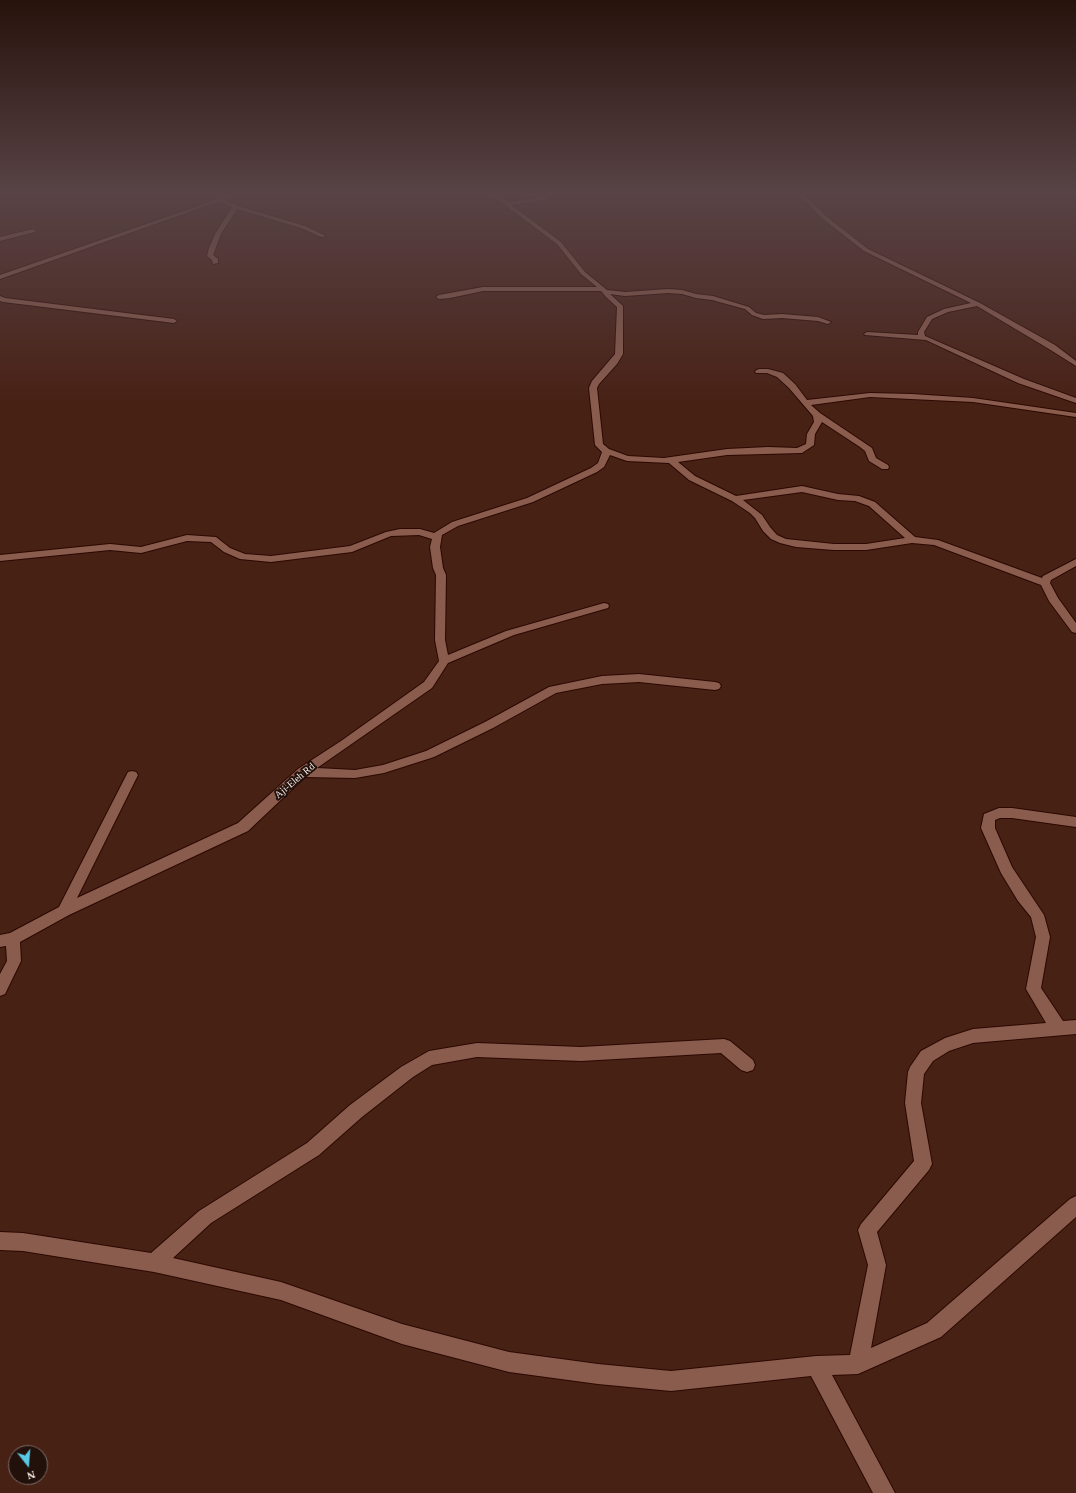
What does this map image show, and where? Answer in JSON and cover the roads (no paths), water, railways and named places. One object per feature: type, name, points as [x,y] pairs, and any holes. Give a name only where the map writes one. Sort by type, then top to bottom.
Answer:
[{"type":"street","points":[[0,277],[32,266]]},
{"type":"street","points":[[577,266],[583,273],[604,290],[620,306],[619,354],[614,362],[595,383],[593,388],[599,444],[606,451],[627,458],[664,461],[719,453],[768,450],[799,451],[810,445],[812,434],[818,422],[817,415]]},
{"type":"street","points":[[899,266],[978,304],[1052,347],[1076,364]]},
{"type":"street","points":[[439,297],[483,289],[604,290],[625,294],[668,291],[713,298],[729,304],[747,308],[754,314],[763,317],[782,316],[818,319],[828,322]]},
{"type":"street","points":[[0,298],[11,301],[174,321]]},
{"type":"street","points":[[922,338],[921,332],[929,318],[946,310],[978,304]]},
{"type":"street","points":[[867,334],[927,338],[1021,381],[1076,401]]},
{"type":"street","points":[[759,371],[768,371],[780,375],[792,386],[805,403],[817,415],[855,438],[869,450],[872,458],[885,467]]},
{"type":"street","points":[[805,403],[884,395],[973,400],[1076,415]]},
{"type":"street","points":[[604,606],[510,633],[444,661],[440,640],[441,575],[438,568],[435,548],[438,534],[443,530],[455,524],[530,500],[594,470],[601,465],[605,458],[606,451]]},
{"type":"street","points":[[671,460],[692,478],[735,499],[753,511],[759,517],[766,529],[774,537],[783,541],[796,544],[834,547],[866,547],[912,540],[935,542],[952,547],[1045,583]]},
{"type":"street","points":[[735,499],[802,489],[838,497],[856,498],[872,504],[912,540]]},
{"type":"street","points":[[0,558],[110,547],[141,550],[187,538],[213,539],[227,550],[243,557],[271,559],[352,548],[389,534],[400,532],[420,532],[437,537]]},
{"type":"street","points":[[1076,562],[1047,578],[1045,583],[1053,599],[1076,630]]},
{"type":"street","name":"Aji-Eleh Rd","points":[[7,940],[64,911],[243,827],[302,772],[345,744],[428,685],[444,661]]},
{"type":"street","points":[[302,772],[355,774],[384,769],[430,754],[489,725],[542,695],[553,690],[572,686],[602,680],[639,678],[715,686]]},
{"type":"street","points":[[64,911],[132,775]]},
{"type":"street","points":[[1059,1029],[1033,989],[1043,937],[1037,915],[1023,897],[1006,869],[988,828],[989,817],[999,813],[1012,813],[1076,822]]},
{"type":"street","points":[[0,989],[14,960],[7,940]]},
{"type":"street","points":[[858,1364],[877,1265],[867,1230],[923,1164],[913,1103],[916,1072],[927,1056],[945,1044],[973,1036],[1076,1027]]},
{"type":"street","points":[[154,1263],[205,1216],[313,1149],[356,1111],[429,1058],[477,1050],[581,1054],[724,1046],[747,1064]]},
{"type":"street","points":[[0,1241],[23,1242],[154,1263],[281,1291],[402,1334],[509,1362],[671,1382],[816,1366],[858,1364],[934,1330],[1076,1205]]},
{"type":"street","points":[[816,1366],[884,1493]]}]
